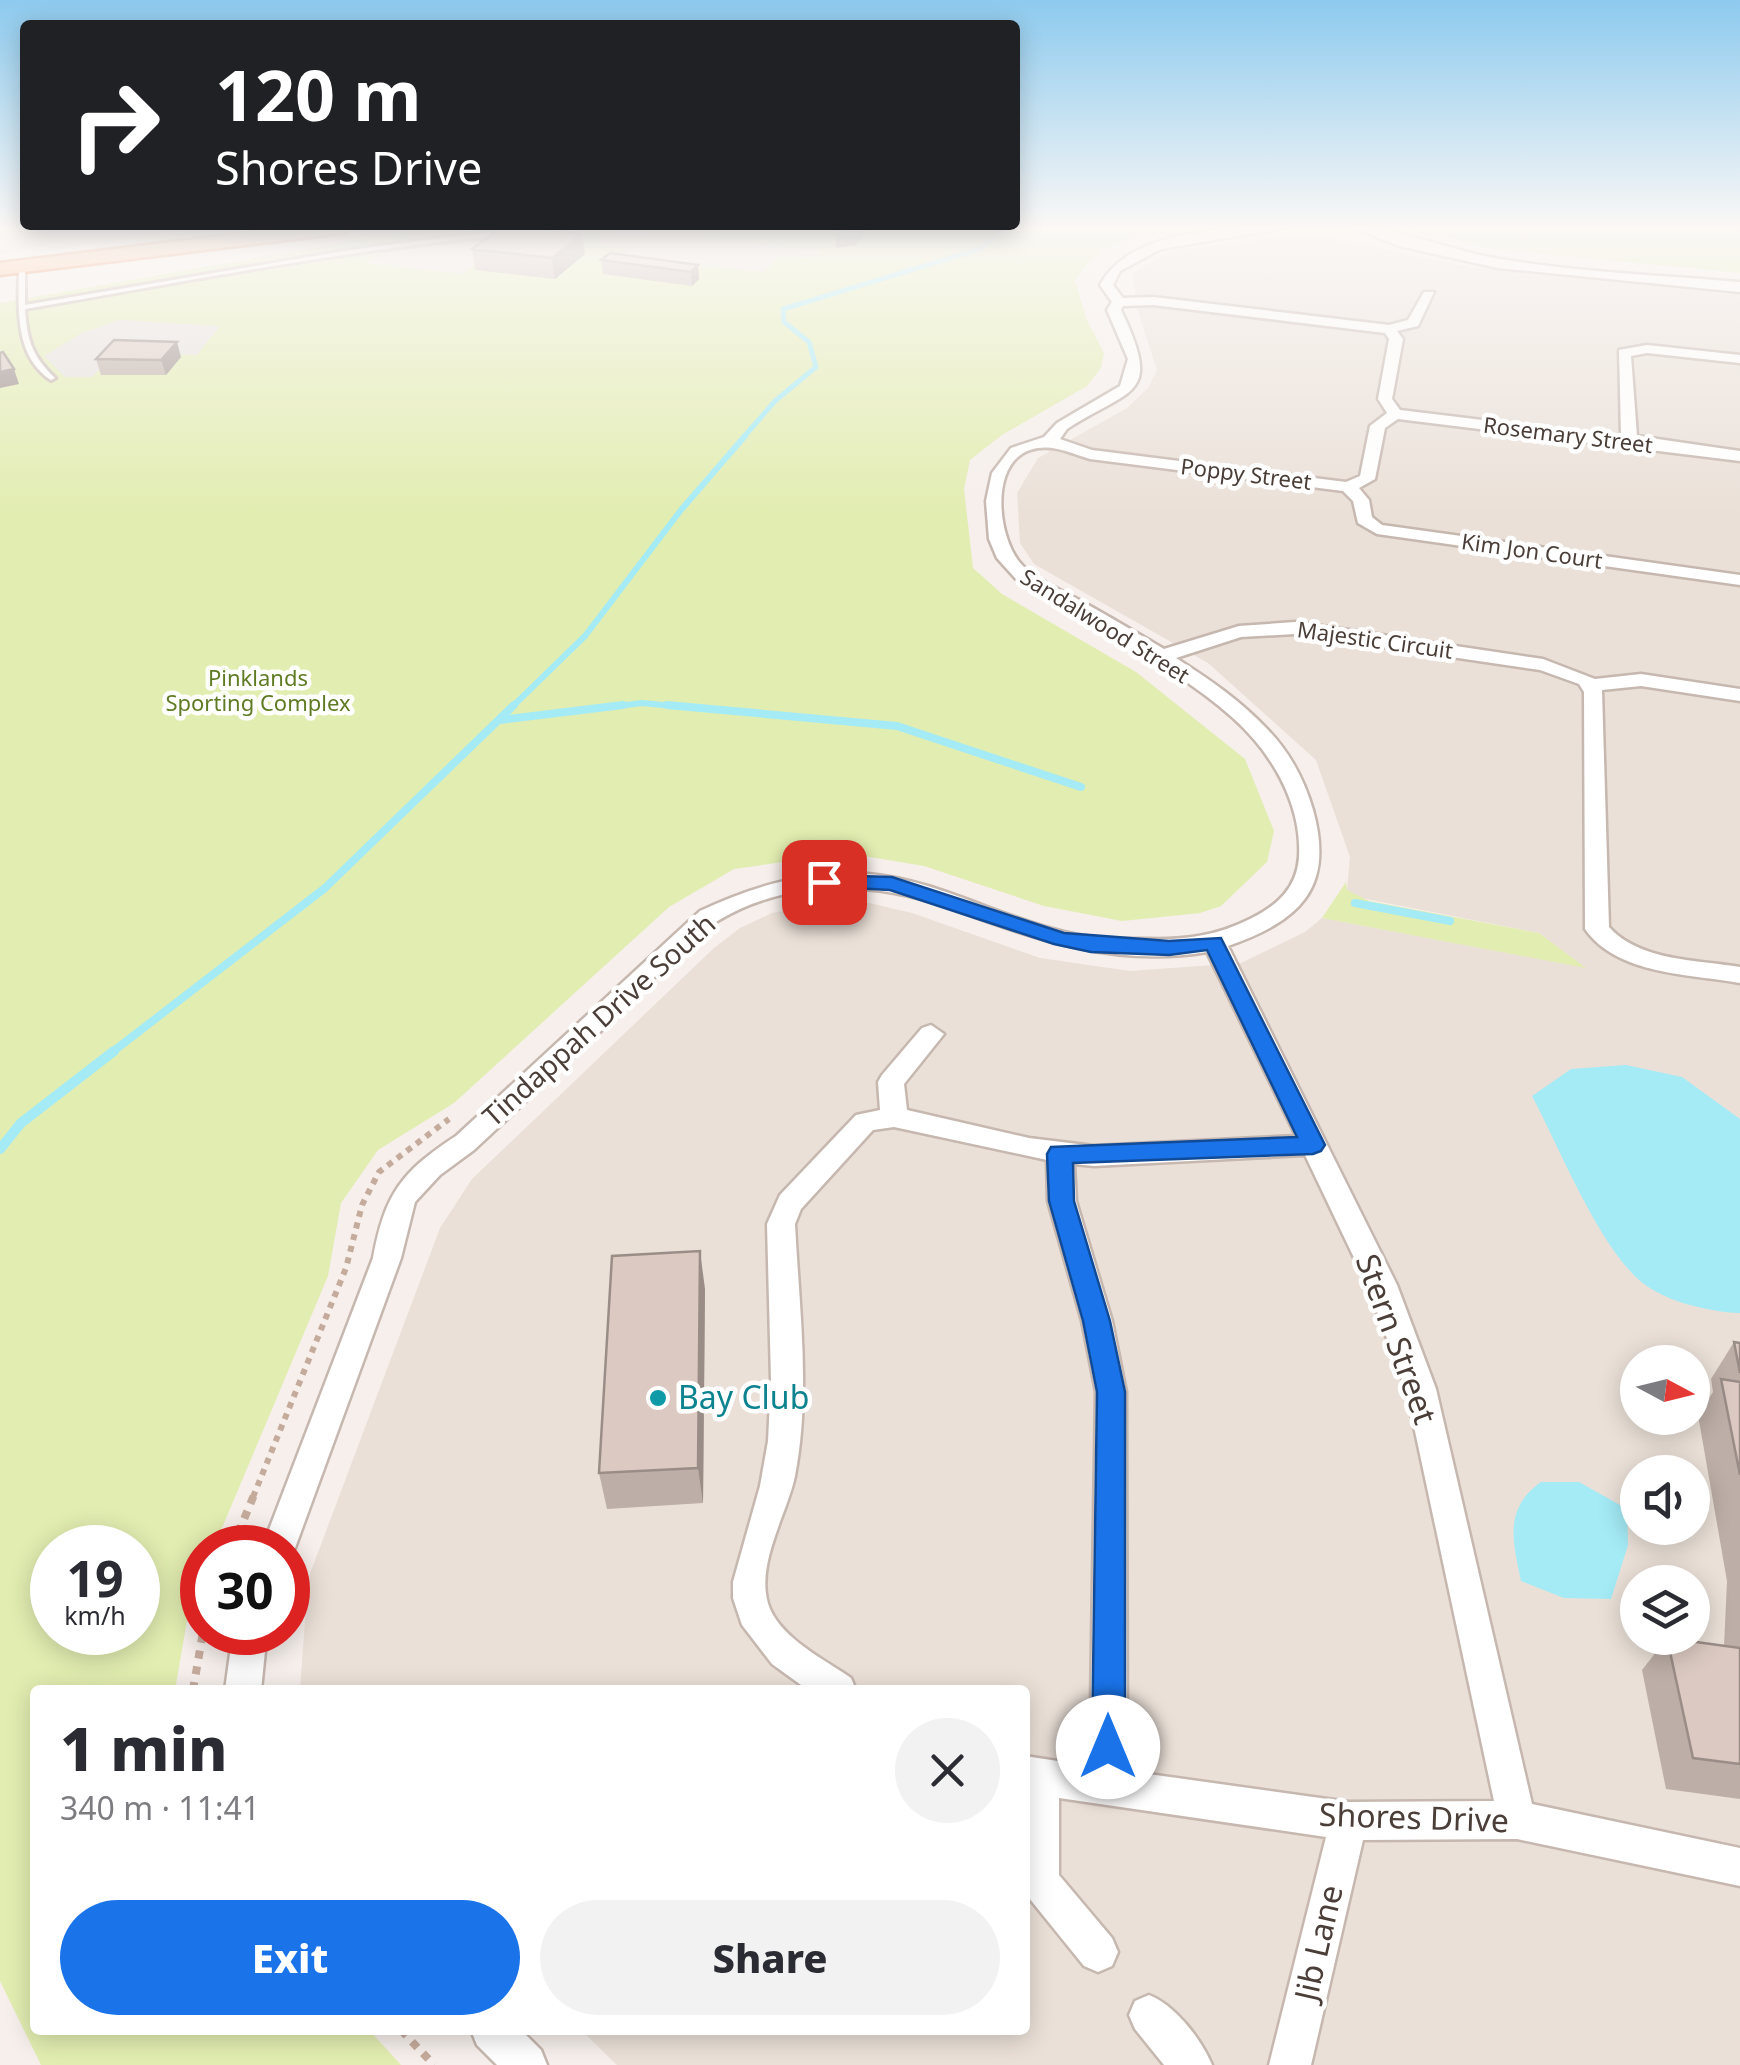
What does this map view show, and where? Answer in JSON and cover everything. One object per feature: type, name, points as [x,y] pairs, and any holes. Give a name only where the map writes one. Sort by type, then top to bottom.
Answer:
[{"type":"street","name":"Sandalwood Street","points":[[1120,323],[1134,357],[1135,371],[1106,405],[1062,426],[1052,440],[1022,448],[1011,456],[993,488],[998,544],[1015,572],[1159,657],[1224,702],[1274,750],[1290,773],[1306,822],[1312,864],[1307,881],[1290,904]]},
{"type":"street","points":[[1344,323],[1390,329],[1412,323]]},
{"type":"street","points":[[1390,329],[1396,339],[1385,400],[1395,414]]},
{"type":"street","points":[[1629,438],[1624,353],[1647,348],[1740,359]]},
{"type":"street","name":"Poppy Street","points":[[1052,440],[1090,454],[1348,487],[1366,479],[1378,426],[1395,414]]},
{"type":"street","name":"Rosemary Street","points":[[1395,414],[1597,439],[1629,438],[1656,446],[1740,456]]},
{"type":"street","name":"Kim Jon Court","points":[[1348,487],[1360,500],[1364,520],[1377,528],[1740,580]]},
{"type":"street","name":"Majestic Circuit","points":[[1159,657],[1240,632],[1296,628],[1542,665],[1589,684],[1641,680],[1740,695]]},
{"type":"street","points":[[1589,684],[1594,692],[1597,929],[1605,942],[1624,952],[1740,975]]},
{"type":"street","name":"Tindappah Drive South","points":[[287,1525],[388,1258],[394,1212],[409,1186],[432,1164],[465,1142],[708,916],[750,895],[799,883],[849,880],[892,884],[926,893],[1061,939],[1091,945],[1169,948],[1214,942],[1254,928],[1290,904]]},
{"type":"street","name":"Stern Street","points":[[1214,942],[1382,1284],[1420,1390],[1517,1820]]},
{"type":"street","points":[[894,1117],[891,1082],[931,1034]]},
{"type":"street","points":[[831,1685],[771,1642],[750,1600],[757,1553],[780,1473],[785,1420],[781,1224],[790,1203],[865,1122],[894,1117],[1060,1154],[1094,1156],[1313,1145]]},
{"type":"street","points":[[1060,1154],[1062,1201],[1096,1321],[1111,1392],[1108,1787]]},
{"type":"street","points":[[244,1685],[247,1655]]},
{"type":"street","points":[[1033,1776],[1040,1882],[1098,1952]]},
{"type":"street","name":"Shores Drive","points":[[1033,1776],[1349,1821],[1517,1820],[1740,1867]]},
{"type":"street","name":"Jib Lane","points":[[1290,2065],[1349,1821]]},
{"type":"street","points":[[1150,2015],[1191,2065]]},
{"type":"street","points":[[497,2035],[526,2065]]},
{"type":"lane","points":[[24,323],[26,349],[35,367],[50,378]]},
{"type":"path","points":[[241,1525],[346,1268],[362,1206],[379,1172],[410,1144],[458,1113]]},
{"type":"path","points":[[194,1685],[199,1655]]},
{"type":"path","points":[[405,2035],[434,2065]]},
{"type":"shaded area","points":[[110,323],[220,326],[197,355],[116,354],[92,377],[65,377],[44,356],[82,333]]},
{"type":"shaded area","points":[[1142,323],[1740,323],[1740,2065],[617,2065],[586,2035],[1030,2035],[1030,1685],[300,1685],[303,1655],[310,1655],[310,1574],[440,1228],[472,1179],[714,948],[740,928],[772,913],[821,903],[869,903],[912,913],[1040,958],[1130,971],[1241,963],[1305,932],[1322,918],[1583,967],[1539,933],[1356,897],[1347,890],[1350,857],[1316,760],[1208,663],[1034,564],[1020,543],[1017,493],[1038,458],[1127,408],[1148,388],[1157,370]]},
{"type":"green space","name":"Pinklands Sporting Complex","points":[[0,323],[1089,323],[1104,353],[1101,368],[1087,386],[1002,435],[970,460],[964,489],[973,568],[1002,594],[1136,672],[1245,759],[1274,831],[1267,862],[1221,906],[1200,913],[1122,921],[1044,906],[924,866],[846,853],[734,869],[669,907],[454,1103],[378,1150],[341,1203],[328,1276],[223,1525],[180,1525],[181,1655],[176,1685],[30,1685],[30,2035],[374,2035],[401,2065],[41,2065],[0,1981]]},
{"type":"green space","points":[[1346,882],[1347,890],[1369,901],[1539,933],[1586,968],[1322,918]]},
{"type":"water","points":[[1626,1065],[1682,1077],[1740,1119],[1740,1313],[1686,1304],[1638,1279],[1593,1218],[1532,1096],[1571,1069]]},
{"type":"water","points":[[1541,1482],[1579,1482],[1620,1505],[1620,1545],[1628,1545],[1611,1599],[1564,1598],[1521,1581],[1514,1527],[1521,1503]]},
{"type":"building","points":[[114,340],[177,342],[161,360],[96,359]]},
{"type":"building","points":[[3,352],[14,369],[0,372]]},
{"type":"building","name":"Bay Club","points":[[700,1251],[698,1468],[599,1473],[612,1256]]},
{"type":"building","points":[[1734,1342],[1740,1343],[1740,1373]]},
{"type":"building","points":[[1721,1379],[1740,1382],[1740,1475]]},
{"type":"building","points":[[1710,1644],[1740,1648],[1740,1764],[1693,1758],[1671,1655],[1710,1655]]},
{"type":"waterway","points":[[743,438],[775,401],[816,367],[809,342],[786,323]]},
{"type":"waterway","points":[[511,708],[585,636],[681,510],[745,436]]},
{"type":"waterway","points":[[602,708],[642,703],[695,708]]},
{"type":"waterway","points":[[111,1053],[325,888],[514,705]]},
{"type":"waterway","points":[[500,720],[623,705]]},
{"type":"waterway","points":[[667,705],[897,726],[1081,787]]},
{"type":"waterway","points":[[1355,903],[1450,921]]},
{"type":"waterway","points":[[0,1149],[21,1123],[114,1051]]},
{"type":"place","name":"Bay Club","points":[[658,1398]]},
{"type":"route","points":[[824,882],[892,884],[1061,939],[1091,945],[1169,948],[1214,942],[1313,1145],[1094,1156],[1060,1154],[1062,1201],[1096,1321],[1111,1392],[1108,1747]]}]
